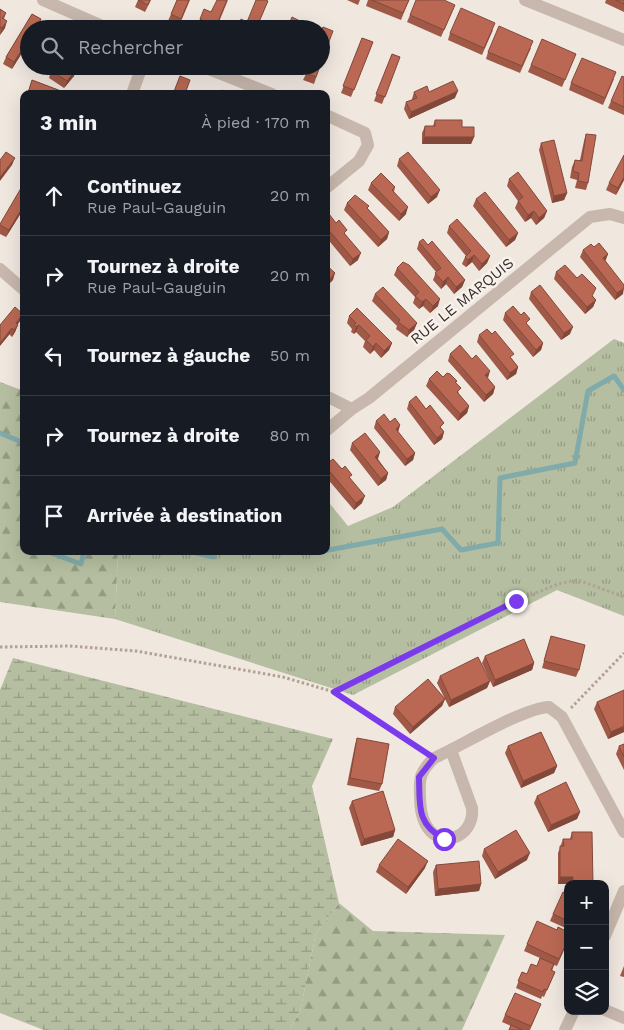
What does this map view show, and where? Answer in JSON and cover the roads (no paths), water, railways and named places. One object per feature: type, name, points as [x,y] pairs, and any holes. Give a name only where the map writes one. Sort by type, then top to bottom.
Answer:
[{"type":"street","points":[[43,0],[89,20]]},
{"type":"street","points":[[525,0],[624,40]]},
{"type":"street","points":[[133,90],[139,75]]},
{"type":"street","points":[[224,75],[262,90]]},
{"type":"street","points":[[330,116],[365,133],[368,145],[359,161],[330,185]]},
{"type":"street","name":"RUE LE MARQUIS","points":[[330,427],[352,408],[369,398],[590,217],[610,214],[624,218]]},
{"type":"street","points":[[0,269],[20,286]]},
{"type":"street","points":[[330,398],[352,408]]},
{"type":"street","points":[[451,750],[472,808],[473,816],[467,830],[454,838],[444,839],[428,830],[421,811],[419,777],[434,758],[536,709],[549,707],[562,717],[624,832]]},
{"type":"street","points":[[609,927],[624,891]]},
{"type":"street","points":[[609,1012],[624,1018]]},
{"type":"street","points":[[566,1030],[572,1015]]},
{"type":"waterway","points":[[330,550],[442,529],[461,550],[498,543],[500,478],[575,463],[588,391],[614,376],[624,390]]},
{"type":"waterway","points":[[0,433],[20,441]]},
{"type":"waterway","points":[[57,555],[81,564],[83,555]]},
{"type":"waterway","points":[[205,555],[214,557],[215,555]]}]
